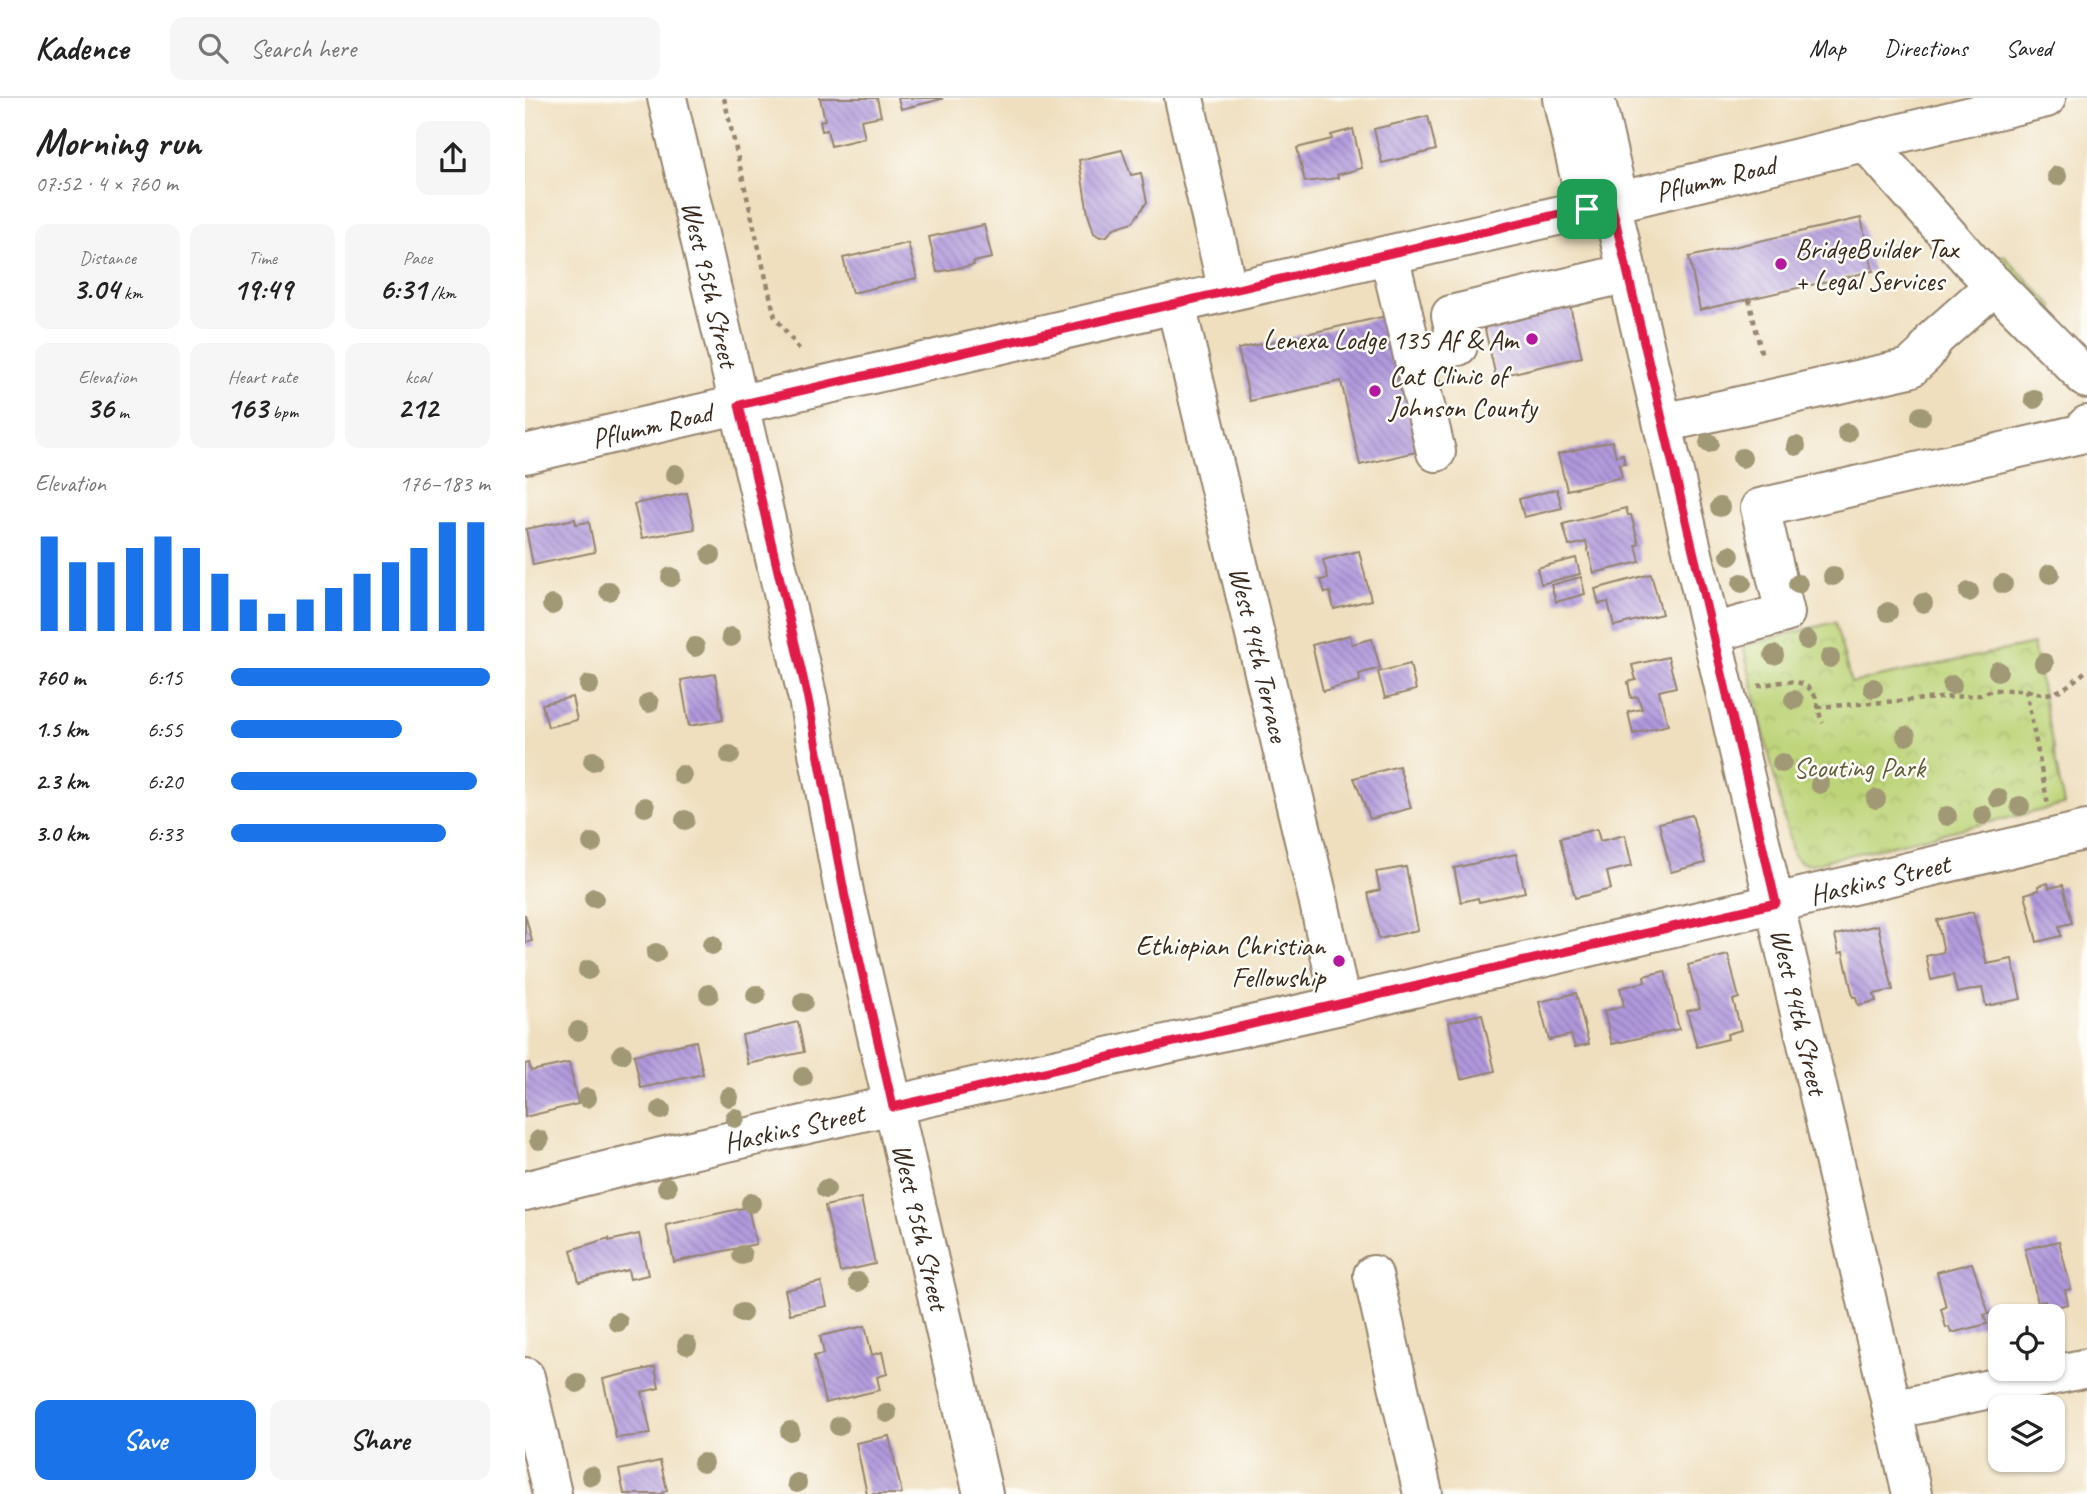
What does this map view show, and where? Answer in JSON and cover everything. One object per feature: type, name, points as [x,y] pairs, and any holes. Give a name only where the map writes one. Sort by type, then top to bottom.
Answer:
[{"type":"street","name":"West 95th Street","points":[[667,98],[808,699],[845,897],[982,1494]]},
{"type":"street","points":[[1184,98],[1228,292]]},
{"type":"street","points":[[1562,98],[1606,204]]},
{"type":"street","points":[[1595,98],[1606,204]]},
{"type":"street","name":"Pflumm Road","points":[[525,454],[1176,305],[2046,98]]},
{"type":"street","points":[[1865,141],[1995,285],[2087,379]]},
{"type":"street","name":"West 94th Street","points":[[1606,204],[1628,273],[1912,1494]]},
{"type":"street","points":[[1389,255],[1436,452]]},
{"type":"street","points":[[1413,355],[1458,346],[1451,315],[1628,273]]},
{"type":"street","points":[[1663,423],[1910,368],[1926,354],[1935,338],[1995,285]]},
{"type":"street","name":"West 94th Terrace","points":[[1176,305],[1318,898],[1341,1005]]},
{"type":"street","points":[[1712,633],[1785,613],[1760,508],[2086,435]]},
{"type":"street","name":"Haskins Street","points":[[525,1191],[678,1153],[1341,1005],[2087,830]]},
{"type":"street","points":[[1373,1275],[1423,1494]]},
{"type":"street","points":[[1892,1410],[2087,1368]]},
{"type":"street","points":[[525,1377],[552,1494]]},
{"type":"path","points":[[724,98],[775,317],[800,350]]},
{"type":"path","points":[[1749,299],[1762,356]]},
{"type":"path","points":[[1817,707],[1980,695],[1992,690],[2026,690],[2046,696],[2056,694],[2087,670]]},
{"type":"path","points":[[1747,689],[1795,681],[1807,685],[1815,696],[1823,723]]},
{"type":"path","points":[[2026,690],[2050,818]]},
{"type":"green space","points":[[2003,255],[2053,306],[2053,313],[2050,314],[2001,265],[1998,259]]},
{"type":"green space","name":"Scouting Park","points":[[1835,622],[1851,683],[2033,644],[2064,805],[1811,864],[1800,862],[1793,855],[1743,646]]},
{"type":"building","points":[[820,98],[877,98],[881,116],[861,120],[865,138],[831,146],[827,130],[822,131],[820,121],[825,120]]},
{"type":"building","points":[[898,98],[941,98],[942,99],[901,109]]},
{"type":"building","points":[[1428,116],[1436,150],[1382,163],[1374,129]]},
{"type":"building","points":[[1353,129],[1362,168],[1337,175],[1338,178],[1305,182],[1297,148],[1332,139],[1331,135]]},
{"type":"building","points":[[1122,150],[1131,175],[1141,173],[1147,202],[1133,222],[1114,228],[1107,236],[1100,237],[1094,233],[1088,214],[1079,160]]},
{"type":"building","name":"BridgeBuilder Tax + Legal Services","points":[[1861,218],[1873,271],[1700,310],[1689,257]]},
{"type":"building","points":[[984,225],[992,258],[973,262],[974,265],[937,272],[929,237]]},
{"type":"building","points":[[908,243],[917,278],[852,293],[843,258]]},
{"type":"building","name":"Lenexa Lodge 135 Af & Am","points":[[1569,301],[1582,357],[1496,377],[1483,321]]},
{"type":"building","name":"Cat Clinic of Johnson County","points":[[1391,315],[1420,451],[1360,465],[1341,381],[1250,401],[1238,349]]},
{"type":"building","points":[[1612,441],[1616,456],[1623,454],[1625,463],[1619,464],[1622,477],[1567,490],[1558,454]]},
{"type":"building","points":[[1557,489],[1562,508],[1524,517],[1519,499]]},
{"type":"building","points":[[687,493],[695,529],[642,538],[634,504]]},
{"type":"building","points":[[1626,508],[1628,515],[1631,515],[1639,544],[1636,545],[1640,562],[1594,573],[1586,542],[1569,546],[1563,524]]},
{"type":"building","points":[[575,519],[576,524],[589,522],[595,552],[533,565],[526,529]]},
{"type":"building","points":[[1359,551],[1371,600],[1334,609],[1330,592],[1325,593],[1321,580],[1328,578],[1323,560]]},
{"type":"building","points":[[1576,558],[1580,574],[1541,584],[1537,568]]},
{"type":"building","points":[[1651,574],[1662,614],[1614,626],[1608,602],[1599,604],[1595,589]]},
{"type":"building","points":[[1581,577],[1585,594],[1556,602],[1551,585]]},
{"type":"building","points":[[1350,635],[1352,644],[1372,639],[1380,668],[1359,674],[1360,681],[1323,691],[1312,645]]},
{"type":"building","points":[[1668,657],[1676,687],[1659,691],[1668,725],[1633,734],[1628,712],[1642,709],[1638,697],[1631,698],[1628,682],[1636,680],[1632,665]]},
{"type":"building","points":[[1410,664],[1416,690],[1385,698],[1378,672]]},
{"type":"building","points":[[715,674],[723,720],[689,726],[681,680]]},
{"type":"building","points":[[572,697],[577,720],[548,727],[542,704]]},
{"type":"building","points":[[1399,766],[1411,808],[1370,819],[1354,778]]},
{"type":"building","points":[[1692,815],[1705,863],[1671,872],[1659,823]]},
{"type":"building","points":[[1597,829],[1600,841],[1625,835],[1632,866],[1607,872],[1611,889],[1575,898],[1560,838]]},
{"type":"building","points":[[1516,854],[1525,892],[1479,902],[1478,898],[1461,902],[1454,868]]},
{"type":"building","points":[[1406,867],[1418,930],[1379,939],[1368,893],[1380,890],[1376,872]]},
{"type":"building","points":[[2048,883],[2049,888],[2063,885],[2072,923],[2059,926],[2061,936],[2037,942],[2025,894],[2039,890],[2038,886]]},
{"type":"building","points":[[1973,912],[1987,964],[2012,959],[2021,999],[1986,1006],[1982,988],[1957,993],[1953,975],[1931,980],[1926,956],[1944,952],[1937,920]]},
{"type":"building","points":[[525,914],[532,941],[525,943]]},
{"type":"building","points":[[1878,925],[1893,990],[1874,994],[1876,1001],[1858,1005],[1856,997],[1853,997],[1843,952],[1839,953],[1835,935]]},
{"type":"building","points":[[1728,955],[1739,998],[1733,1000],[1741,1030],[1727,1034],[1728,1039],[1697,1047],[1687,1011],[1700,1008],[1688,965]]},
{"type":"building","points":[[1665,971],[1679,1029],[1612,1044],[1604,1011],[1624,1006],[1620,988],[1645,982],[1644,976]]},
{"type":"building","points":[[1576,993],[1589,1044],[1575,1047],[1571,1035],[1549,1040],[1539,1002]]},
{"type":"building","points":[[1482,1014],[1495,1071],[1461,1079],[1449,1022]]},
{"type":"building","points":[[798,1022],[804,1052],[748,1064],[742,1035]]},
{"type":"building","points":[[696,1041],[703,1074],[641,1088],[634,1055]]},
{"type":"building","points":[[529,1063],[531,1071],[569,1063],[578,1104],[525,1117],[525,1064]]},
{"type":"building","points":[[861,1198],[875,1264],[840,1272],[825,1206]]},
{"type":"building","points":[[748,1207],[756,1244],[674,1262],[666,1225]]},
{"type":"building","points":[[639,1234],[648,1275],[630,1279],[628,1270],[579,1282],[571,1250],[609,1238],[609,1241]]},
{"type":"building","points":[[2059,1241],[2071,1289],[2065,1290],[2068,1304],[2046,1304],[2045,1301],[2038,1303],[2025,1249]]},
{"type":"building","points":[[1972,1263],[1988,1311],[1988,1314],[1984,1315],[1987,1324],[1951,1333],[1949,1327],[1946,1328],[1941,1309],[1946,1307],[1937,1272]]},
{"type":"building","points":[[821,1282],[827,1306],[790,1314],[785,1290]]},
{"type":"building","points":[[865,1326],[872,1355],[882,1352],[887,1374],[877,1377],[880,1390],[825,1403],[814,1356],[824,1354],[820,1336]]},
{"type":"building","points":[[655,1367],[659,1388],[642,1392],[651,1434],[616,1438],[603,1379]]},
{"type":"building","points":[[889,1436],[902,1494],[867,1494],[856,1443]]},
{"type":"building","points":[[660,1461],[667,1490],[661,1494],[624,1494],[619,1470]]},
{"type":"place","name":"BridgeBuilder Tax + Legal Services","points":[[1781,264]]},
{"type":"place","name":"Lenexa Lodge 135 Af & Am","points":[[1532,339]]},
{"type":"place","name":"Cat Clinic of Johnson County","points":[[1375,391]]},
{"type":"place","name":"Ethiopian Christian Fellowship","points":[[1339,961]]},
{"type":"route","points":[[1611,202],[1776,903],[893,1107],[845,897],[808,699],[739,405],[1587,209],[1611,202]]}]
